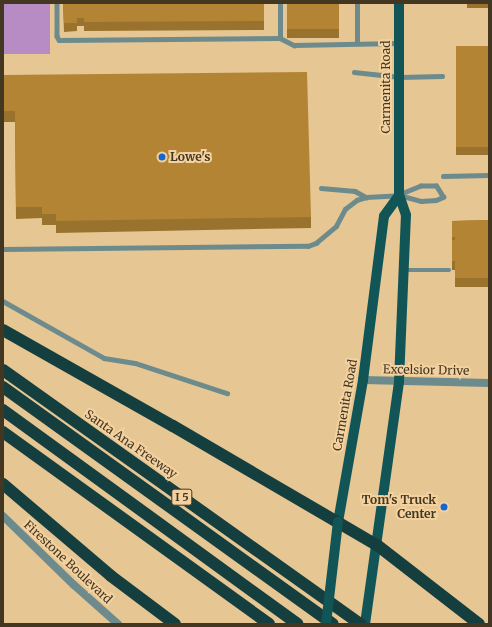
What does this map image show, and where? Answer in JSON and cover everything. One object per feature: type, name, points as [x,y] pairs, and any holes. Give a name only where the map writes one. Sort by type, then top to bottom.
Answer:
[{"type":"highway","points":[[3,330],[173,426],[377,545],[479,624]]},
{"type":"highway","name":"Santa Ana Freeway","points":[[3,370],[361,624]]},
{"type":"highway","points":[[3,387],[333,624]]},
{"type":"highway","points":[[3,410],[298,624]]},
{"type":"highway","points":[[3,432],[269,624]]},
{"type":"highway","points":[[3,484],[111,576],[175,624]]},
{"type":"main road","name":"Carmenita Road","points":[[365,624],[399,381],[406,215],[399,195],[399,3]]},
{"type":"main road","name":"Carmenita Road","points":[[326,624],[338,522],[363,380],[384,216],[399,195]]},
{"type":"street","name":"Excelsior Drive","points":[[363,380],[489,383]]},
{"type":"street","name":"Firestone Boulevard","points":[[3,516],[74,585],[118,624]]},
{"type":"lane","points":[[57,3],[57,36],[59,40],[280,38],[294,45],[399,43]]},
{"type":"lane","points":[[280,3],[280,38]]},
{"type":"lane","points":[[357,3],[357,43]]},
{"type":"lane","points":[[354,72],[400,77],[442,76]]},
{"type":"lane","points":[[443,176],[489,175]]},
{"type":"lane","points":[[3,249],[308,246],[316,243],[336,226],[345,209],[351,204],[366,197],[399,195],[421,201],[443,198],[436,186],[421,186],[399,195]]},
{"type":"lane","points":[[321,188],[355,191],[366,197]]},
{"type":"lane","points":[[404,270],[449,270]]},
{"type":"lane","points":[[3,301],[104,358],[135,363],[227,393]]},
{"type":"shaded area","points":[[3,3],[50,3],[50,54],[3,54]]},
{"type":"building","points":[[63,3],[264,3],[264,21],[84,22],[84,18],[77,18],[77,23],[64,23]]},
{"type":"building","points":[[287,3],[339,3],[339,29],[287,29]]},
{"type":"building","points":[[456,46],[489,46],[489,147],[456,147]]},
{"type":"building","name":"Lowe's","points":[[307,72],[311,217],[56,221],[56,214],[42,214],[42,207],[16,207],[15,111],[3,111],[3,75]]},
{"type":"building","points":[[489,220],[489,278],[455,278],[455,261],[452,261],[452,240],[455,240],[455,237],[452,237],[452,221]]},
{"type":"place","name":"Lowe's","points":[[162,157]]},
{"type":"place","name":"Tom's Truck Center","points":[[444,507]]}]
